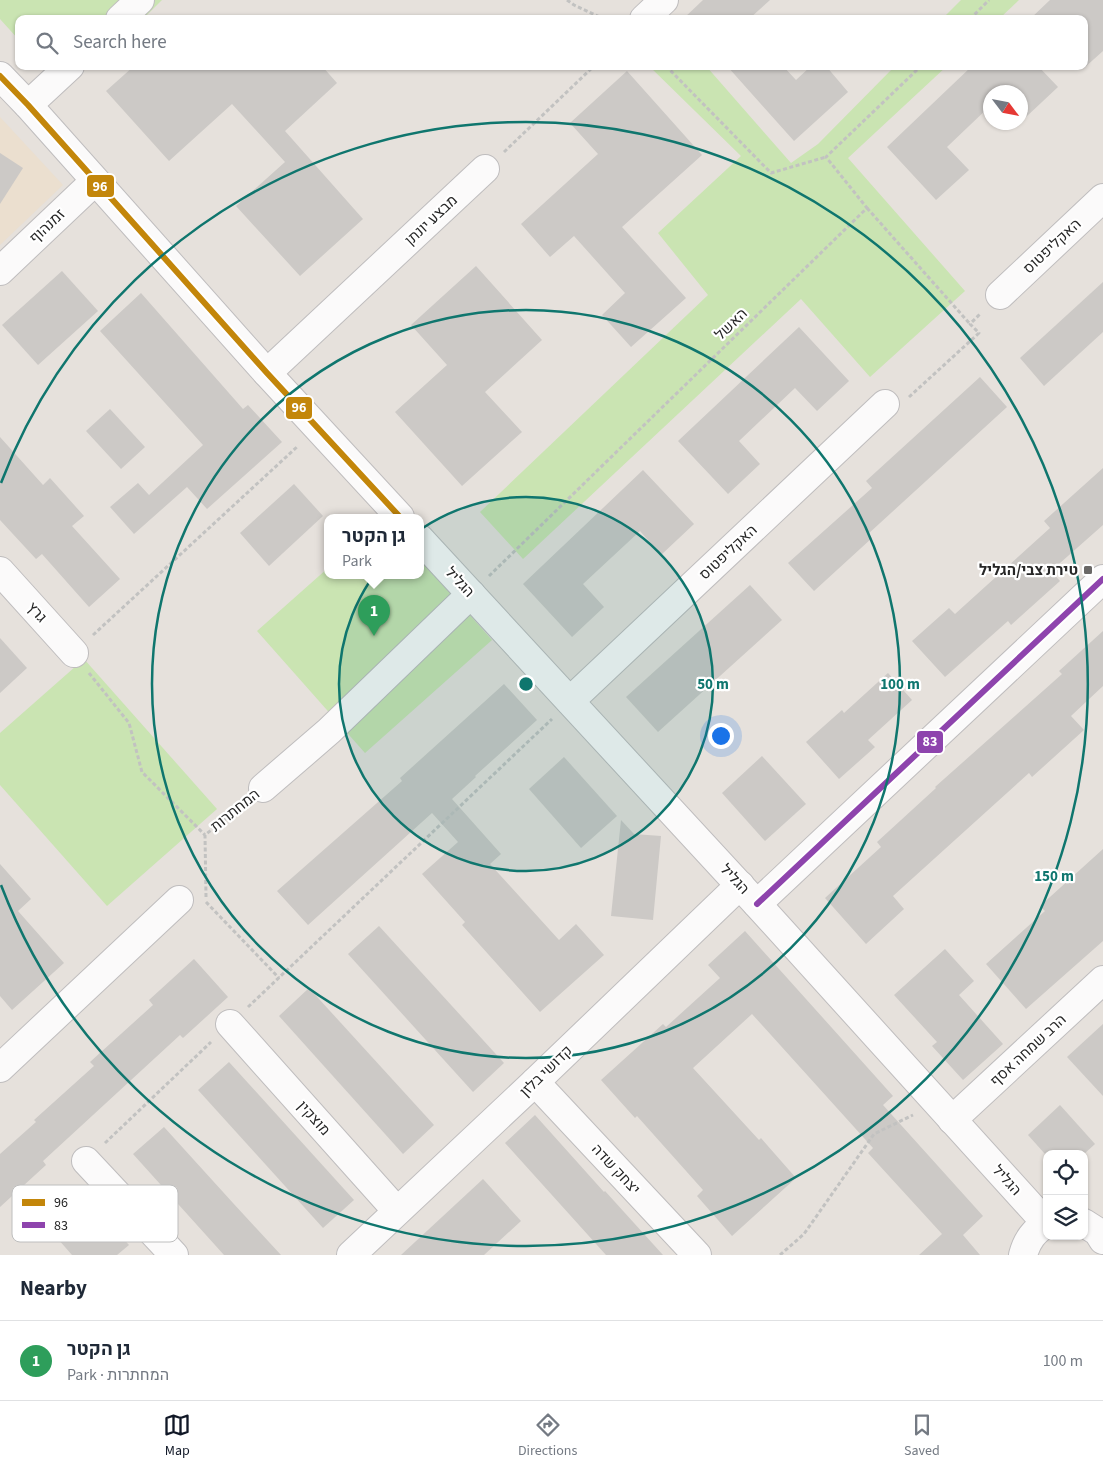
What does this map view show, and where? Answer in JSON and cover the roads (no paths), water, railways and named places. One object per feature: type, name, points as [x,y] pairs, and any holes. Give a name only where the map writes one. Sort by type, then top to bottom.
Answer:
[{"type":"street","points":[[124,15],[140,0]]},
{"type":"street","points":[[648,15],[664,0]]},
{"type":"street","points":[[28,105],[66,70]]},
{"type":"street","points":[[0,76],[267,373],[397,514]]},
{"type":"street","name":"מבצע יונתן","points":[[267,373],[485,169]]},
{"type":"street","name":"זמנהוף","points":[[0,271],[95,182]]},
{"type":"street","name":"האקליפטוס","points":[[1000,295],[1103,198]]},
{"type":"street","name":"האקליפטוס","points":[[570,701],[885,404]]},
{"type":"street","name":"הגליל","points":[[424,543],[749,894],[1043,1220]]},
{"type":"street","name":"גרץ","points":[[0,572],[74,653]]},
{"type":"street","name":"קדושי בלזן","points":[[351,1255],[535,1082],[1103,580]]},
{"type":"street","name":"המחתרות","points":[[263,788],[329,731],[471,594]]},
{"type":"street","points":[[1,1065],[179,900]]},
{"type":"street","name":"הרב שמחה אסף","points":[[945,1112],[1103,980]]},
{"type":"street","name":"מוצקין","points":[[230,1024],[397,1211]]},
{"type":"street","name":"יצחק שדה","points":[[535,1082],[697,1255]]},
{"type":"street","points":[[86,1161],[108,1185]]},
{"type":"street","points":[[1023,1255],[1027,1242],[1035,1231],[1043,1225]]},
{"type":"street","points":[[162,1242],[174,1255]]},
{"type":"place","name":"טירת צבי/הגליל","points":[[1088,570]]},
{"type":"place","name":"גן הקטר","points":[[374,636]]}]
